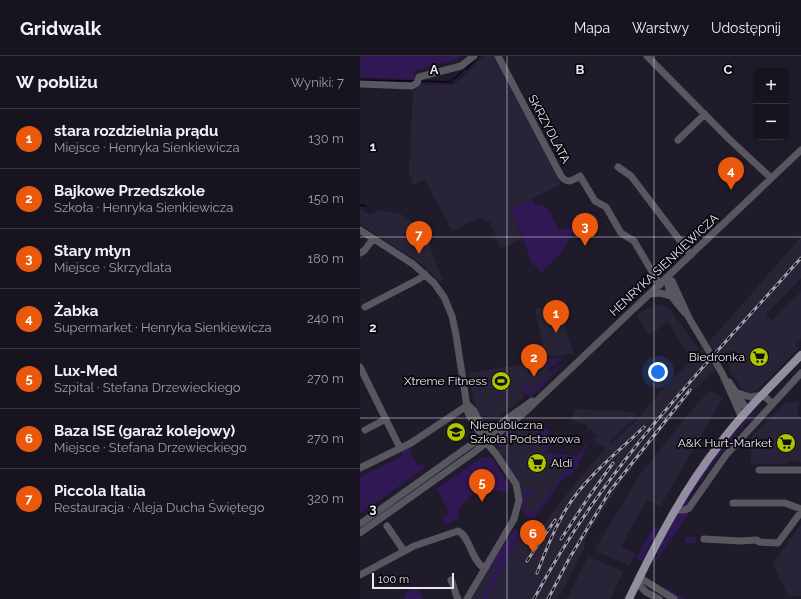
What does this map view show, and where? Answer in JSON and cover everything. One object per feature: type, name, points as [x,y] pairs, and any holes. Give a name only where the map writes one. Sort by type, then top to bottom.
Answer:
[{"type":"main road","points":[[635,599],[653,548],[657,545],[675,510],[719,444],[801,355]]},
{"type":"main road","points":[[629,599],[640,582]]},
{"type":"street","points":[[360,84],[412,86],[417,84],[419,77],[461,66],[474,56]]},
{"type":"street","name":"SKRZYDLATA","points":[[498,56],[561,176],[566,181],[570,181],[580,176],[595,201],[606,207],[621,233],[634,241],[660,285]]},
{"type":"street","points":[[647,56],[771,178]]},
{"type":"street","points":[[678,140],[705,114]]},
{"type":"street","name":"HENRYKA SIENKIEWICZA","points":[[360,533],[486,438],[525,412],[801,150]]},
{"type":"street","points":[[618,167],[631,176],[691,255]]},
{"type":"street","points":[[360,230],[425,274],[444,297],[452,316],[468,405],[468,413],[479,427],[516,484],[519,500],[514,519],[467,599]]},
{"type":"street","points":[[360,253],[367,248],[373,239]]},
{"type":"street","points":[[360,244],[367,248]]},
{"type":"street","points":[[365,307],[425,274]]},
{"type":"street","points":[[666,278],[671,296],[689,318]]},
{"type":"street","points":[[666,278],[672,281],[689,318],[722,373],[742,418]]},
{"type":"street","points":[[650,294],[660,293],[671,296]]},
{"type":"street","points":[[360,367],[400,448]]},
{"type":"street","points":[[722,373],[738,393],[748,411]]},
{"type":"street","points":[[675,510],[685,510],[689,508],[726,455],[801,373]]},
{"type":"street","points":[[738,393],[750,397],[763,395],[772,403]]},
{"type":"street","name":"HENRYKA SIENKIEWICZA","points":[[360,524],[473,444],[486,438],[494,428],[516,411],[541,396]]},
{"type":"street","points":[[360,468],[400,448],[468,405]]},
{"type":"street","points":[[365,430],[386,419]]},
{"type":"street","points":[[479,427],[494,428]]},
{"type":"street","points":[[473,444],[479,427]]},
{"type":"street","points":[[759,470],[801,470]]},
{"type":"street","points":[[733,502],[786,503],[801,509]]},
{"type":"street","points":[[704,539],[730,539],[740,541],[757,540],[759,542],[778,543],[801,512]]},
{"type":"street","points":[[387,526],[404,551]]},
{"type":"street","points":[[361,574],[404,551],[458,531],[462,534],[477,563],[484,568]]},
{"type":"street","points":[[451,580],[458,599]]},
{"type":"street","points":[[640,582],[659,599]]},
{"type":"street","points":[[640,582],[674,599]]},
{"type":"street","points":[[643,599],[659,599]]},
{"type":"shaded area","points":[[360,56],[458,56],[460,59],[413,71],[416,80],[360,77]]},
{"type":"shaded area","points":[[484,56],[494,56],[560,183],[559,185],[512,209],[522,239],[501,249],[490,222],[479,218],[452,231],[425,180],[413,185],[409,172],[413,93],[421,84],[451,85],[457,82]]},
{"type":"shaded area","points":[[532,199],[535,205],[540,205],[548,209],[559,230],[577,227],[560,254],[541,273],[532,263],[511,209]]},
{"type":"shaded area","points":[[360,208],[370,215],[380,210],[401,214],[424,231],[443,280],[439,281],[422,264],[360,224]]},
{"type":"shaded area","points":[[801,237],[801,278],[766,314],[772,320],[801,292],[801,339],[795,344],[799,348],[758,390],[748,393],[741,387],[731,373],[730,367],[725,358],[720,360],[709,342]]},
{"type":"shaded area","points":[[557,303],[574,354],[545,356],[535,309]]},
{"type":"shaded area","points":[[656,304],[668,307],[699,349],[698,350],[688,354],[668,322],[650,335],[636,315]]},
{"type":"shaded area","points":[[702,349],[715,370],[694,389],[626,476],[585,539],[584,549],[558,599],[484,599],[524,527],[537,533],[576,482],[606,448],[594,442],[597,435],[593,433],[594,431],[587,429],[587,425],[572,421],[574,409],[636,412],[636,418],[613,438],[609,446],[635,422],[663,389]]},
{"type":"shaded area","points":[[559,357],[563,359],[547,369],[546,360]]},
{"type":"shaded area","points":[[569,359],[536,393],[532,388],[549,376],[549,373]]},
{"type":"shaded area","points":[[546,360],[549,376],[546,383],[534,394],[524,385],[521,387],[524,398],[494,419],[479,414],[473,399],[469,373]]},
{"type":"shaded area","points":[[526,384],[534,394],[529,397],[530,395],[524,394],[522,386]]},
{"type":"shaded area","points":[[710,390],[723,398],[660,507],[647,500],[621,546],[636,554],[629,566],[594,550],[641,473],[689,413]]},
{"type":"shaded area","points":[[786,402],[798,402],[798,415],[801,419],[801,463],[789,461],[785,464],[751,464],[751,437]]},
{"type":"shaded area","points":[[757,408],[759,409],[730,441],[696,487],[688,499],[690,503],[688,507],[683,507],[686,498],[703,472]]},
{"type":"shaded area","points":[[518,424],[550,430],[549,440],[543,442],[546,438],[527,427],[524,429],[521,427],[518,430],[515,428],[499,450],[496,446],[499,440]]},
{"type":"shaded area","points":[[519,424],[550,430],[547,453],[578,456],[532,517],[522,509],[520,485],[497,451],[499,449],[498,441]]},
{"type":"shaded area","points":[[591,437],[577,468],[572,474],[561,481],[535,517],[528,518],[521,509],[523,493],[529,489],[533,490],[524,504],[526,507],[525,510],[529,512],[532,510],[535,511],[563,475],[562,474],[565,469],[543,453],[547,448],[544,446],[548,443],[547,453],[578,456]]},
{"type":"shaded area","points":[[411,448],[412,450],[410,452],[419,466],[423,464],[425,468],[360,514],[360,477],[402,456],[401,452]]},
{"type":"shaded area","points":[[482,457],[491,457],[511,488],[507,488],[506,492],[479,488],[477,490],[473,487],[470,490],[473,494],[457,510],[460,518],[445,525],[441,519],[450,512],[436,489]]},
{"type":"shaded area","points":[[677,514],[689,514],[653,566],[663,539]]},
{"type":"shaded area","points":[[801,524],[801,596],[788,596],[773,564]]},
{"type":"shaded area","points":[[654,526],[659,528],[646,553],[644,562],[636,559]]},
{"type":"shaded area","points":[[514,529],[522,533],[486,599],[482,599],[498,567],[493,565],[490,572],[487,572]]},
{"type":"shaded area","points":[[685,537],[696,537],[696,543],[685,543]]},
{"type":"shaded area","points":[[588,556],[623,572],[611,599],[567,599]]},
{"type":"shaded area","points":[[492,564],[498,567],[482,599],[472,599]]},
{"type":"shaded area","points":[[420,586],[418,590],[423,599],[404,599],[408,592]]},
{"type":"shaded area","points":[[663,586],[685,599],[680,599],[662,587]]},
{"type":"waterway","points":[[466,69],[479,56]]},
{"type":"waterway","points":[[420,81],[450,82],[463,71]]},
{"type":"waterway","points":[[360,80],[414,81]]},
{"type":"waterway","points":[[360,205],[366,206]]},
{"type":"railway","points":[[534,599],[561,551],[623,462],[692,379],[801,258]]},
{"type":"railway","points":[[548,599],[569,559],[610,491],[690,390]]},
{"type":"railway","points":[[537,573],[559,522],[576,495],[604,464],[644,427]]},
{"type":"railway","points":[[561,539],[613,463]]},
{"type":"railway","points":[[527,561],[555,520]]},
{"type":"place","name":"Żabka","points":[[731,190]]},
{"type":"place","name":"Stary młyn","points":[[585,246]]},
{"type":"place","name":"Piccola Italia","points":[[419,254]]},
{"type":"place","name":"stara rozdzielnia prądu","points":[[556,333]]},
{"type":"place","name":"Biedronka","points":[[759,357]]},
{"type":"place","name":"Bajkowe Przedszkole","points":[[534,377]]},
{"type":"place","name":"Xtreme Fitness","points":[[501,381]]},
{"type":"place","name":"Niepubliczna Szkoła Podstawowa","points":[[456,432]]},
{"type":"place","name":"A&K Hurt-Market","points":[[786,443]]},
{"type":"place","name":"Aldi","points":[[537,463]]},
{"type":"place","name":"Lux-Med","points":[[482,502]]},
{"type":"place","name":"Baza ISE (garaż kolejowy)","points":[[533,553]]}]
